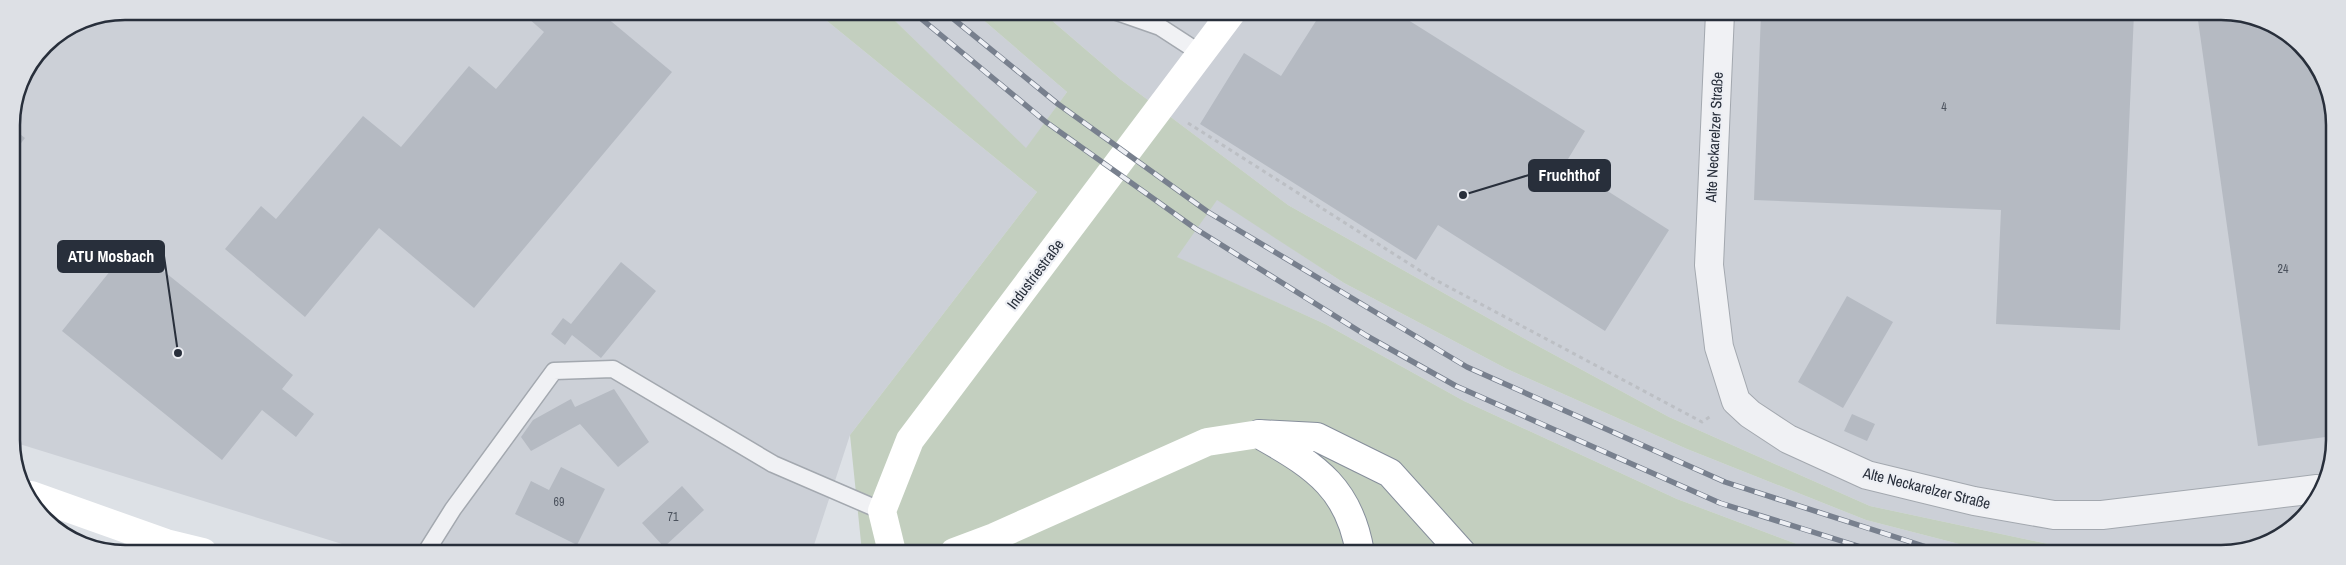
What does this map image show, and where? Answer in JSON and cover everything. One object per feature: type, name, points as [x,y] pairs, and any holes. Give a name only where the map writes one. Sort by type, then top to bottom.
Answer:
[{"type":"main road","name":"Industriestraße","points":[[882,511],[910,440],[1226,20]]},
{"type":"main road","points":[[1259,434],[1302,458],[1335,489],[1356,527],[1359,545]]},
{"type":"main road","points":[[973,545],[1207,442],[1259,434],[1317,436],[1390,473],[1455,545]]},
{"type":"main road","points":[[38,497],[174,545]]},
{"type":"main road","points":[[882,511],[890,545]]},
{"type":"street","name":"Alte Neckarelzer Straße","points":[[1720,20],[1709,266],[1719,347],[1736,401],[1750,414],[1788,439],[1867,475],[1974,501],[2054,515],[2102,515],[2313,489]]},
{"type":"lane","points":[[1140,20],[1160,27],[1200,53]]},
{"type":"lane","points":[[430,545],[453,509],[554,370],[613,369],[773,464],[882,511]]},
{"type":"path","points":[[1162,106],[1430,277],[1702,422]]},
{"type":"shaded area","points":[[118,20],[826,20],[1037,192],[850,435],[814,545],[345,545],[20,444],[20,118],[24,98],[34,72],[56,46],[72,34],[91,26]]},
{"type":"shaded area","points":[[894,20],[983,20],[1067,92],[1026,149]]},
{"type":"shaded area","points":[[1051,20],[2228,20],[2255,26],[2274,34],[2304,61],[2320,91],[2326,118],[2326,447],[2318,480],[2300,509],[2274,531],[2248,541],[2228,545],[2053,545],[1870,506],[1669,417],[1527,340],[1288,205],[1120,79]]},
{"type":"shaded area","points":[[1217,199],[1344,283],[1507,369],[1687,449],[1866,520],[1963,545],[1800,545],[1677,499],[1464,401],[1325,324],[1176,257]]},
{"type":"green space","points":[[826,20],[894,20],[1026,148],[1067,92],[983,20],[1051,20],[1120,79],[1288,205],[1527,340],[1669,417],[1870,506],[2053,545],[1963,545],[1866,520],[1687,449],[1507,369],[1344,283],[1217,200],[1177,257],[1325,324],[1464,401],[1677,499],[1800,545],[861,545],[850,435],[1037,192]]},
{"type":"building","points":[[530,20],[610,20],[672,72],[474,308],[379,228],[305,317],[225,249],[261,206],[276,219],[363,116],[401,147],[469,66],[496,89],[544,32]]},
{"type":"building","points":[[1317,20],[1408,20],[1585,131],[1565,164],[1669,230],[1605,331],[1438,225],[1416,260],[1200,124],[1244,53],[1281,76]]},
{"type":"building","points":[[1761,20],[2134,20],[2120,330],[1996,324],[2001,210],[1754,200]]},
{"type":"building","points":[[2198,20],[2241,22],[2274,34],[2285,42],[2304,61],[2312,73],[2320,91],[2326,118],[2326,437],[2258,446]]},
{"type":"building","points":[[20,134],[25,138],[20,145]]},
{"type":"building","points":[[131,245],[293,375],[282,389],[314,414],[296,437],[262,410],[222,460],[62,331]]},
{"type":"building","points":[[621,262],[656,291],[601,358],[572,335],[565,345],[551,334],[563,318],[571,324]]},
{"type":"building","points":[[1847,296],[1893,322],[1843,408],[1798,382]]},
{"type":"building","points":[[614,389],[649,442],[618,467],[580,424],[531,451],[521,437],[533,420],[571,399],[575,407]]},
{"type":"building","points":[[1852,414],[1875,424],[1867,441],[1844,431]]},
{"type":"building","points":[[561,467],[605,489],[577,545],[515,514],[531,481],[549,490]]},
{"type":"building","points":[[682,486],[704,510],[666,545],[662,545],[642,523]]},
{"type":"railway","points":[[923,20],[1046,122],[1196,229],[1367,336],[1456,386],[1720,503],[1854,545]]},
{"type":"railway","points":[[955,20],[1058,104],[1208,212],[1467,367],[1725,482],[1920,545]]},
{"type":"place","name":"Fruchthof","points":[[1463,195]]},
{"type":"place","name":"ATU Mosbach","points":[[178,353]]}]
